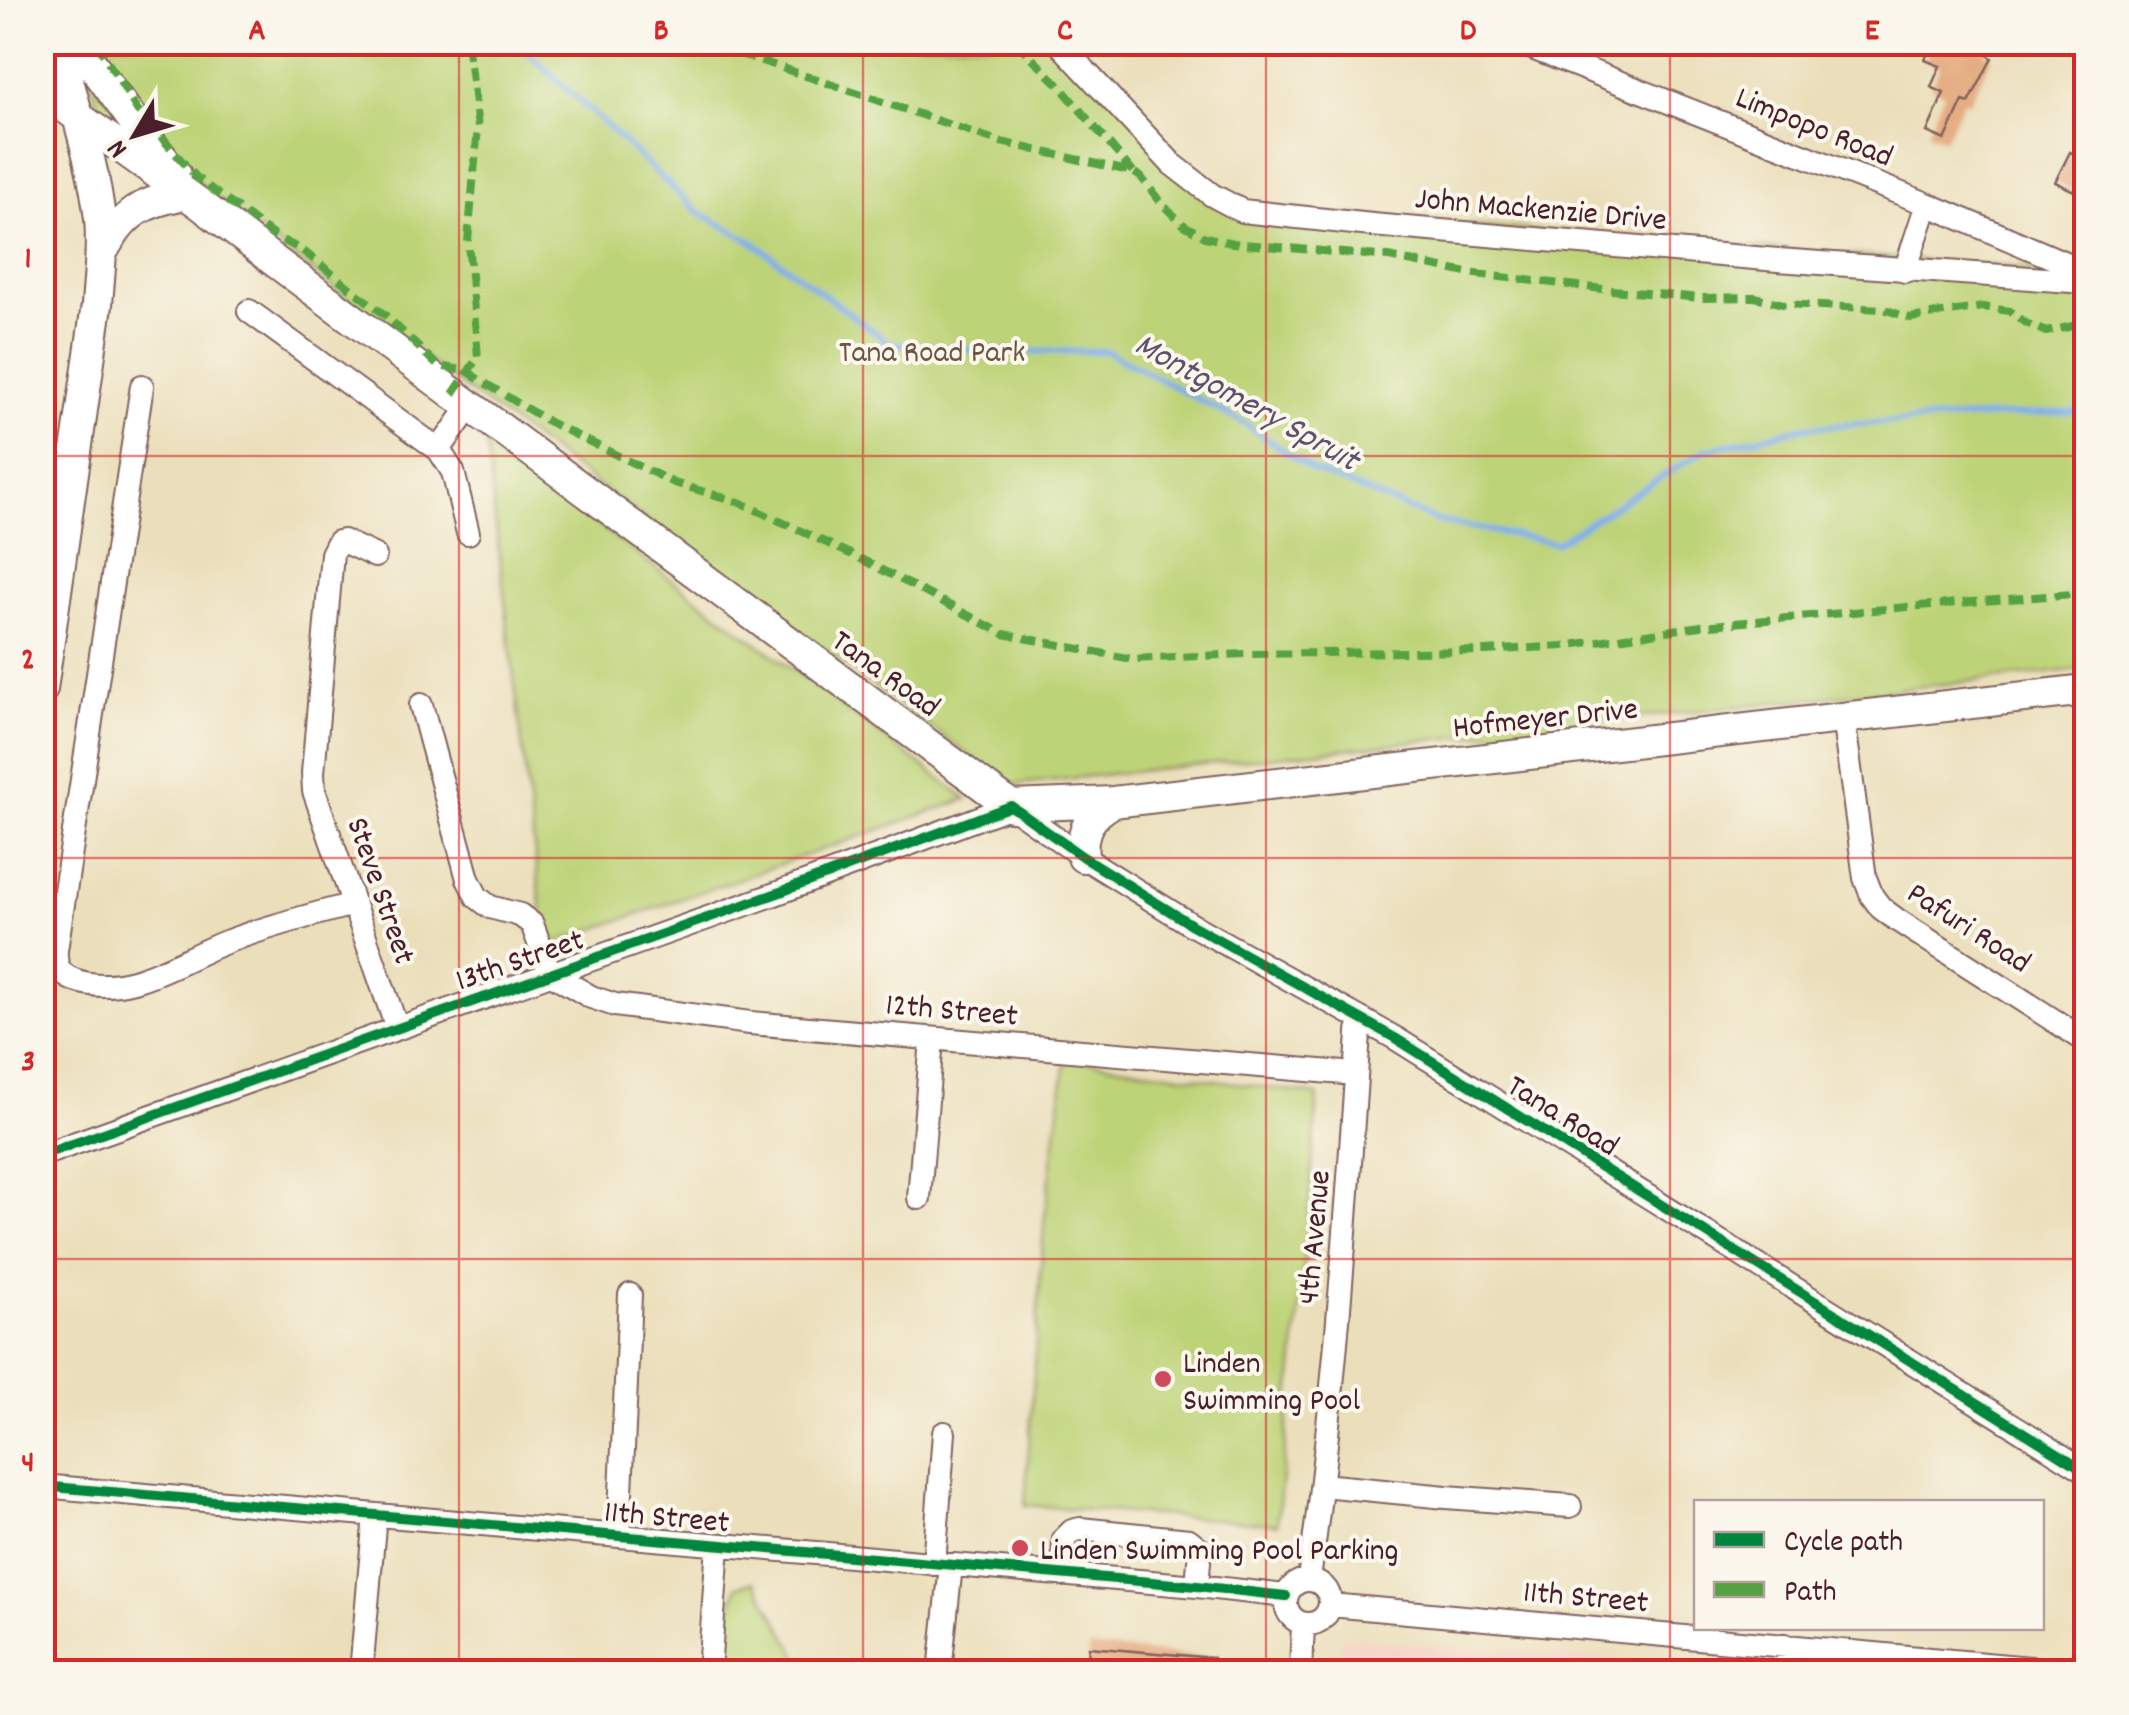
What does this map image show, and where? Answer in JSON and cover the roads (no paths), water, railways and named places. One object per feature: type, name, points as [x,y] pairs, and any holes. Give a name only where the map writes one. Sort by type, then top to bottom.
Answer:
[{"type":"main road","points":[[42,50],[48,42]]},
{"type":"main road","points":[[42,688],[50,593],[94,324],[101,254],[96,194],[58,42]]},
{"type":"main road","points":[[76,42],[193,199]]},
{"type":"main road","name":"Tana Road","points":[[42,91],[1011,806]]},
{"type":"main road","points":[[101,254],[118,225],[132,212],[158,200],[193,199]]},
{"type":"main road","name":"Hofmeyer Drive","points":[[1011,806],[1112,802],[2086,690]]},
{"type":"main road","points":[[1083,856],[1081,843],[1086,825],[1112,802]]},
{"type":"street","name":"John Mackenzie Drive","points":[[1058,42],[1172,164],[1212,195],[1242,211],[1905,270],[2086,282]]},
{"type":"street","name":"Limpopo Road","points":[[1517,42],[1927,204],[2086,272]]},
{"type":"street","points":[[1905,270],[1927,204]]},
{"type":"street","points":[[249,311],[438,450],[454,472],[468,533]]},
{"type":"street","points":[[142,386],[56,950],[58,968],[77,981],[124,985],[231,940],[354,904]]},
{"type":"street","points":[[438,450],[470,406]]},
{"type":"street","name":"Steve Street","points":[[375,556],[342,541],[332,554],[313,773],[314,791],[397,1028]]},
{"type":"street","points":[[421,705],[468,879],[477,897],[490,907],[520,915],[532,924],[550,973]]},
{"type":"street","name":"Pafuri Road","points":[[1842,717],[1864,878],[1872,896],[1897,920],[2086,1040]]},
{"type":"street","name":"Tana Road","points":[[1011,806],[1192,926],[1395,1038],[2086,1472]]},
{"type":"street","name":"13th Street","points":[[42,1155],[1011,806]]},
{"type":"street","name":"12th Street","points":[[550,973],[592,997],[628,1008],[750,1024],[1356,1074]]},
{"type":"street","name":"4th Avenue","points":[[1309,1579],[1346,1234],[1360,1019]]},
{"type":"street","points":[[918,1198],[932,1039]]},
{"type":"street","points":[[619,1536],[630,1295]]},
{"type":"street","points":[[940,1672],[944,1433]]},
{"type":"street","points":[[1322,1485],[1570,1506]]},
{"type":"street","name":"11th Street","points":[[42,1486],[1286,1596]]},
{"type":"street","points":[[361,1672],[374,1515]]},
{"type":"street","points":[[1063,1575],[1064,1539],[1080,1528],[1188,1540],[1200,1549],[1196,1586]]},
{"type":"street","points":[[709,1672],[718,1545]]},
{"type":"street","points":[[1309,1579],[1323,1585],[1330,1606],[1318,1622],[1303,1624],[1287,1610],[1286,1596],[1294,1584],[1309,1579]]},
{"type":"street","name":"11th Street","points":[[1330,1606],[2075,1672]]},
{"type":"street","points":[[1300,1672],[1303,1624]]},
{"type":"street","points":[[1784,1645],[1791,1672]]},
{"type":"street","points":[[1828,1672],[1837,1650]]},
{"type":"waterway","name":"Montgomery Spruit","points":[[517,42],[697,211],[753,242],[891,344],[1004,352],[1106,351],[1244,423],[1312,470],[1438,521],[1556,543],[1705,450],[1806,427],[2086,411]]},
{"type":"place","name":"Linden Swimming Pool","points":[[1163,1379]]},
{"type":"place","name":"Linden Swimming Pool Parking","points":[[1020,1548]]},
{"type":"park label","name":"Tana Road Park","points":[[932,350]]}]
